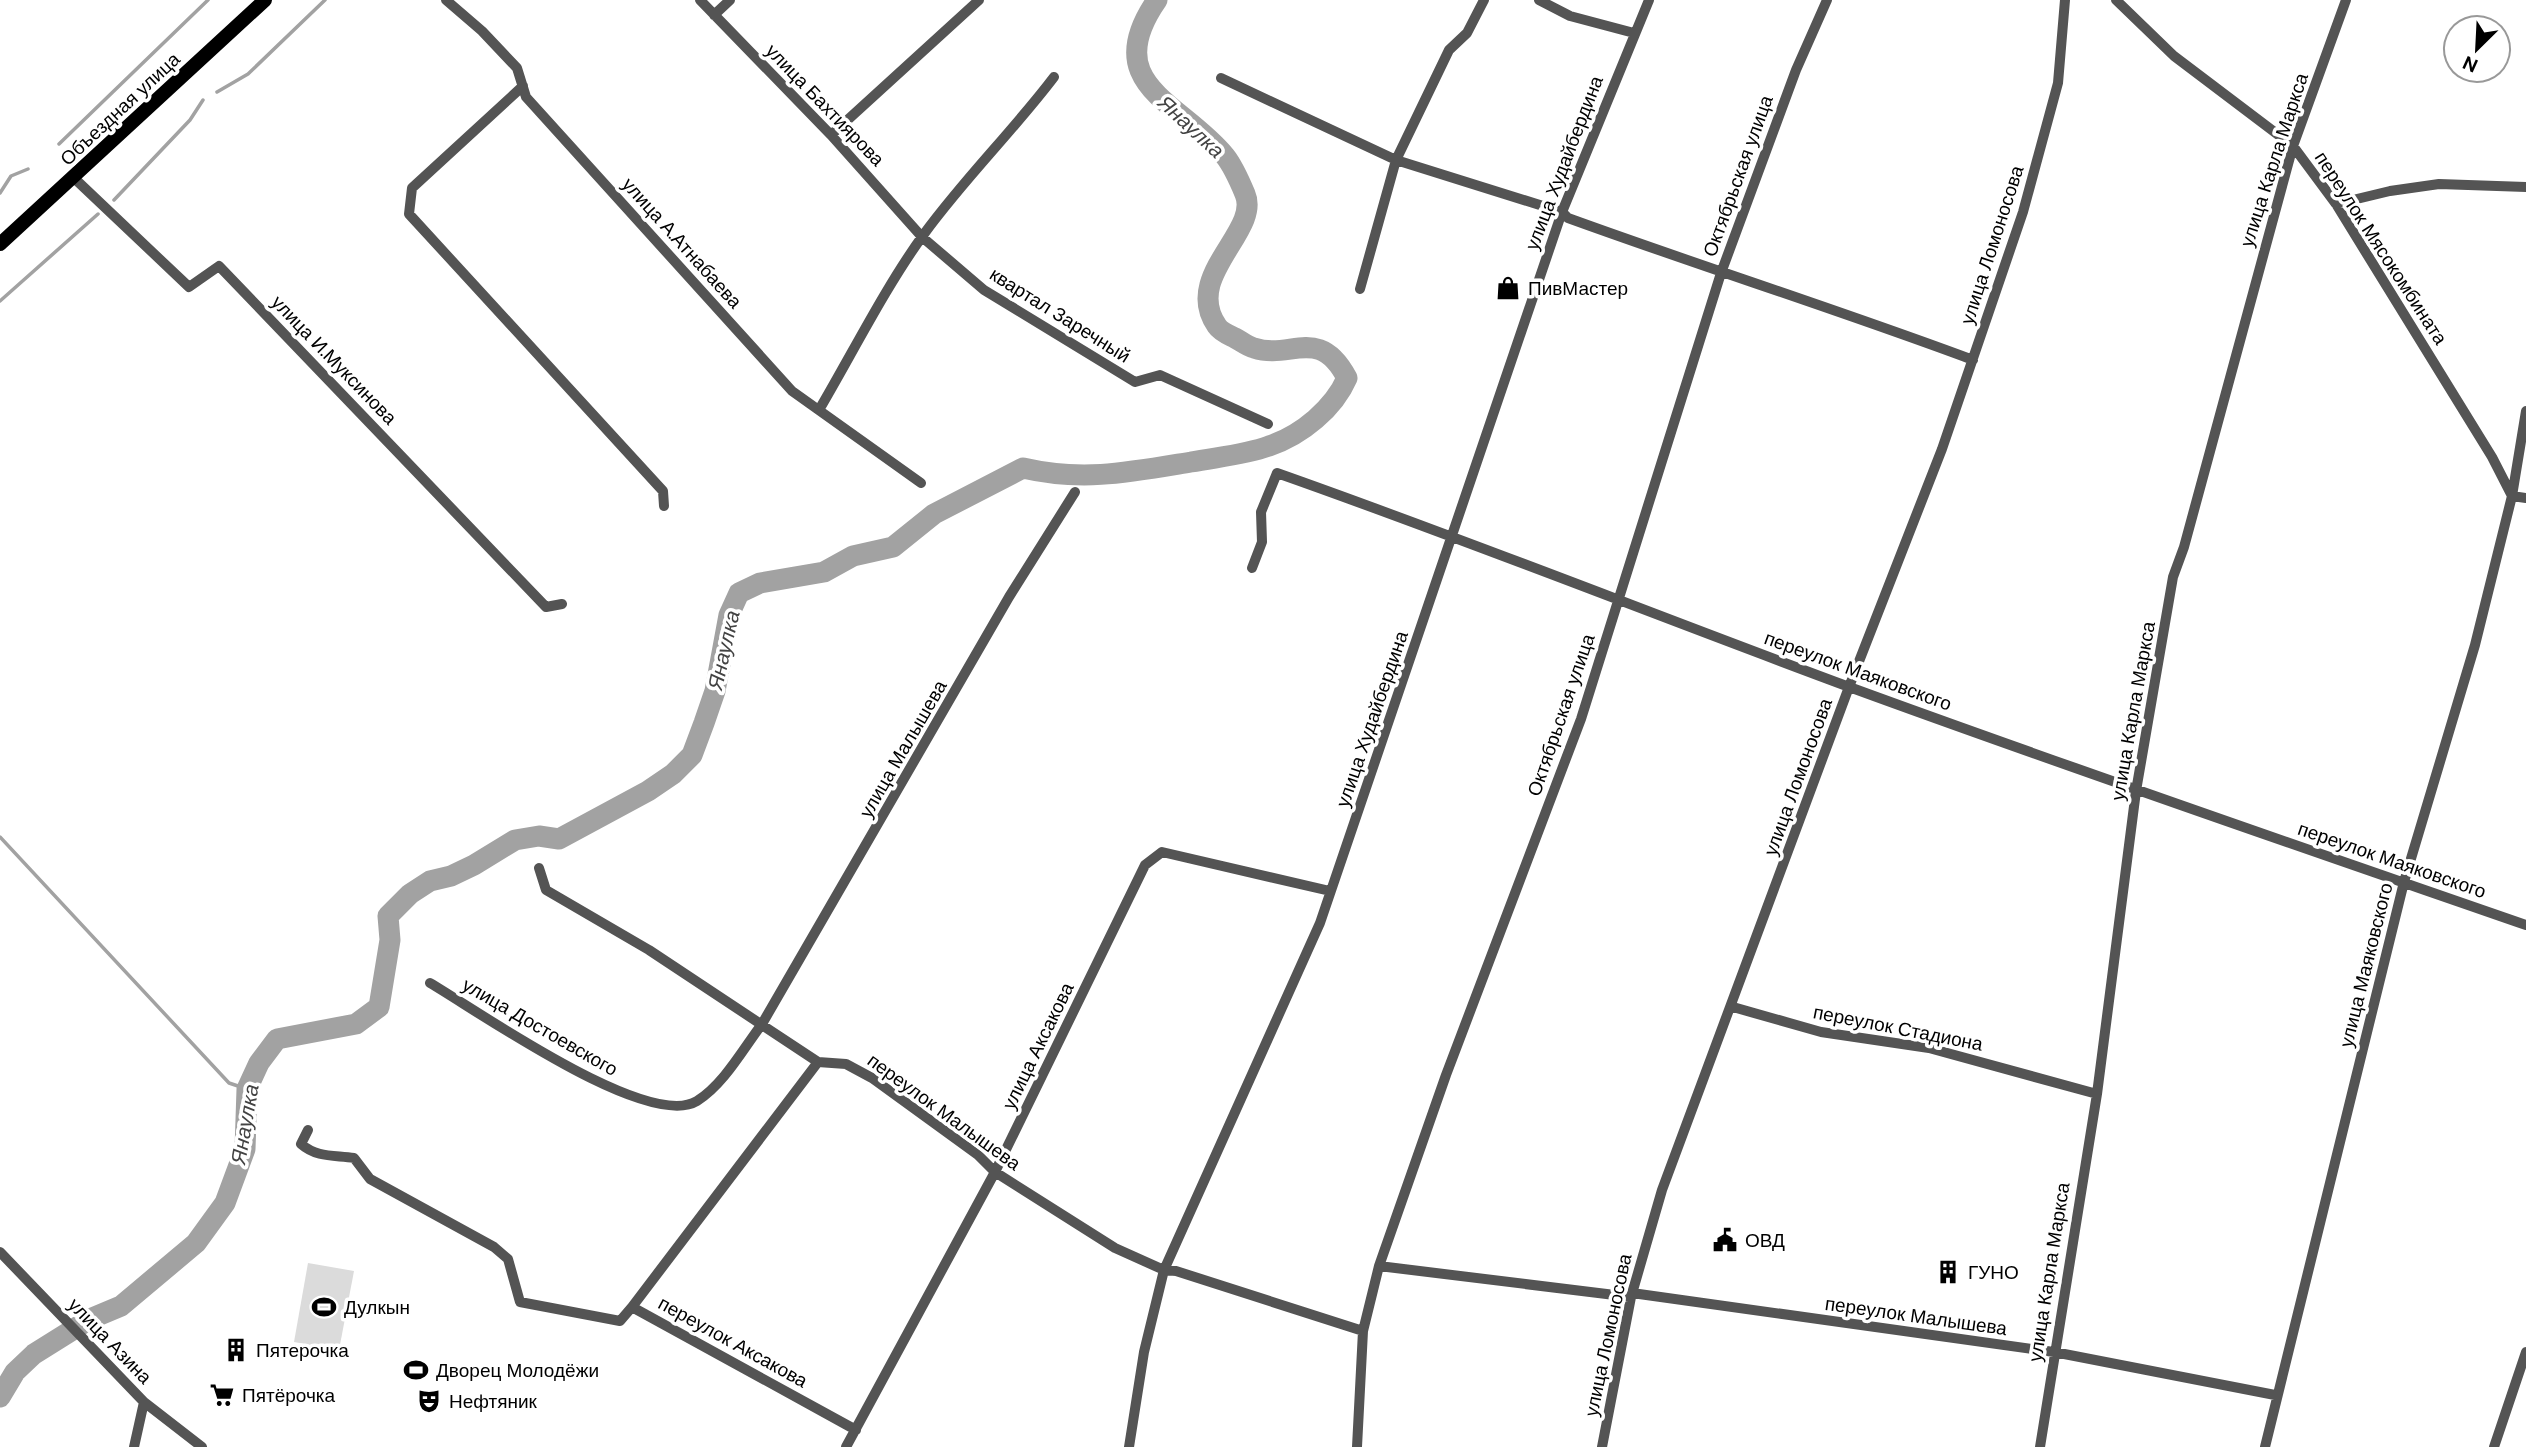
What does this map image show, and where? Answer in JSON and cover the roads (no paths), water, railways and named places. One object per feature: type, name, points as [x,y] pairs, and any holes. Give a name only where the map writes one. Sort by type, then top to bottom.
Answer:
[{"type":"main road","name":"Объездная улица","points":[[0,244],[265,0]]},
{"type":"street","name":"улица А.Атнабаева","points":[[446,0],[482,31],[517,68],[526,97],[792,391],[921,483]]},
{"type":"street","name":"улица Бахтиярова","points":[[700,0],[831,135],[922,237]]},
{"type":"street","points":[[714,15],[730,0]]},
{"type":"street","points":[[831,135],[979,0]]},
{"type":"street","points":[[1360,289],[1396,160],[1449,50],[1467,33],[1484,0]]},
{"type":"street","points":[[1539,0],[1570,16],[1634,33]]},
{"type":"street","name":"улица Худайбердина","points":[[1129,1447],[1143,1352],[1164,1270],[1320,923],[1562,212],[1649,0]]},
{"type":"street","name":"Октябрьская улица","points":[[1357,1447],[1363,1331],[1379,1266],[1446,1075],[1581,719],[1721,273],[1796,70],[1827,0]]},
{"type":"street","name":"улица Ломоносова","points":[[1602,1447],[1632,1295],[1662,1190],[1733,1007],[1849,687],[1973,360],[2047,130],[2058,83],[2065,0]]},
{"type":"street","name":"переулок Мясокомбината","points":[[2116,0],[2174,56],[2293,146],[2336,204],[2492,457],[2512,496]]},
{"type":"street","name":"улица Карла Маркса","points":[[2040,1447],[2096,1094],[2136,791],[2173,577],[2184,547],[2293,146],[2346,0]]},
{"type":"street","points":[[819,410],[922,237],[970,175],[1014,129],[1054,77]]},
{"type":"street","points":[[1221,78],[1396,160],[1562,212],[1568,218],[1721,273],[1855,316],[1973,360]]},
{"type":"street","points":[[523,86],[412,188],[409,214],[663,491],[664,506]]},
{"type":"street","name":"улица И.Муксинова","points":[[74,178],[189,287],[219,266],[546,607],[562,604]]},
{"type":"street","points":[[2336,204],[2390,191],[2439,184],[2526,187]]},
{"type":"street","name":"квартал Заречный","points":[[922,237],[984,290],[1135,383],[1160,375],[1268,424]]},
{"type":"street","name":"улица Маяковского","points":[[2265,1447],[2404,882],[2474,645],[2512,496],[2526,411]]},
{"type":"street","name":"переулок Маяковского","points":[[1252,568],[1262,542],[1261,512],[1277,472],[1452,534],[1849,687],[2136,791],[2526,925]]},
{"type":"street","name":"улица Малышева","points":[[762,1024],[1009,597],[1075,492]]},
{"type":"street","points":[[2512,496],[2526,498]]},
{"type":"street","name":"улица Аксакова","points":[[846,1447],[995,1172],[1145,865],[1162,852],[1330,891]]},
{"type":"street","name":"переулок Малышева","points":[[539,868],[546,890],[649,950],[818,1062],[846,1064],[872,1078],[978,1155],[995,1172],[1115,1248],[1164,1270],[1176,1270],[1363,1331]]},
{"type":"street","name":"улица Достоевского","points":[[430,983],[609,1089],[673,1108],[696,1102],[715,1085],[762,1024]]},
{"type":"street","name":"переулок Стадиона","points":[[1733,1007],[1821,1032],[1929,1048],[2096,1094]]},
{"type":"street","points":[[632,1307],[818,1062]]},
{"type":"street","name":"переулок Аксакова","points":[[308,1130],[301,1144],[307,1149],[330,1157],[354,1158],[370,1179],[494,1247],[508,1259],[520,1302],[620,1321],[632,1307],[856,1430]]},
{"type":"street","name":"улица Азина","points":[[0,1252],[144,1402],[202,1447]]},
{"type":"street","name":"переулок Малышева","points":[[1379,1266],[1632,1295],[2054,1352],[2276,1395]]},
{"type":"street","points":[[2494,1447],[2526,1352]]},
{"type":"street","points":[[134,1447],[144,1402]]},
{"type":"waterway","points":[[59,144],[208,0]]},
{"type":"waterway","points":[[217,92],[248,74],[325,0]]},
{"type":"waterway","name":"Янаулка","points":[[0,1397],[15,1372],[34,1354],[90,1319],[121,1306],[196,1243],[225,1203],[245,1149],[247,1089],[259,1063],[277,1039],[356,1024],[379,1007],[390,940],[388,916],[410,894],[430,881],[451,876],[474,865],[515,840],[539,836],[559,839],[648,791],[673,774],[692,755],[715,691],[729,615],[739,593],[760,583],[824,572],[853,556],[893,547],[934,514],[1023,468],[1066,474],[1107,474],[1250,452],[1281,441],[1305,428],[1334,400],[1347,378],[1326,353],[1315,348],[1267,351],[1254,348],[1217,326],[1209,307],[1209,289],[1215,272],[1242,223],[1247,208],[1245,194],[1225,156],[1152,90],[1141,72],[1137,53],[1141,29],[1157,0]]},
{"type":"waterway","points":[[114,200],[190,120],[203,100]]},
{"type":"waterway","points":[[0,193],[11,176],[28,169]]},
{"type":"waterway","points":[[0,301],[98,214]]},
{"type":"waterway","points":[[0,837],[229,1083],[247,1089]]},
{"type":"place","name":"ПивМастер","points":[[1508,288]]},
{"type":"place","name":"ОВД","points":[[1725,1240]]},
{"type":"place","name":"ГУНО","points":[[1948,1272]]},
{"type":"place","name":"Дулкын","points":[[324,1307]]},
{"type":"place","name":"Пятерочка","points":[[236,1350]]},
{"type":"place","name":"Дворец Молодёжи","points":[[416,1370]]},
{"type":"place","name":"Пятёрочка","points":[[222,1395]]},
{"type":"place","name":"Нефтяник","points":[[429,1401]]}]
